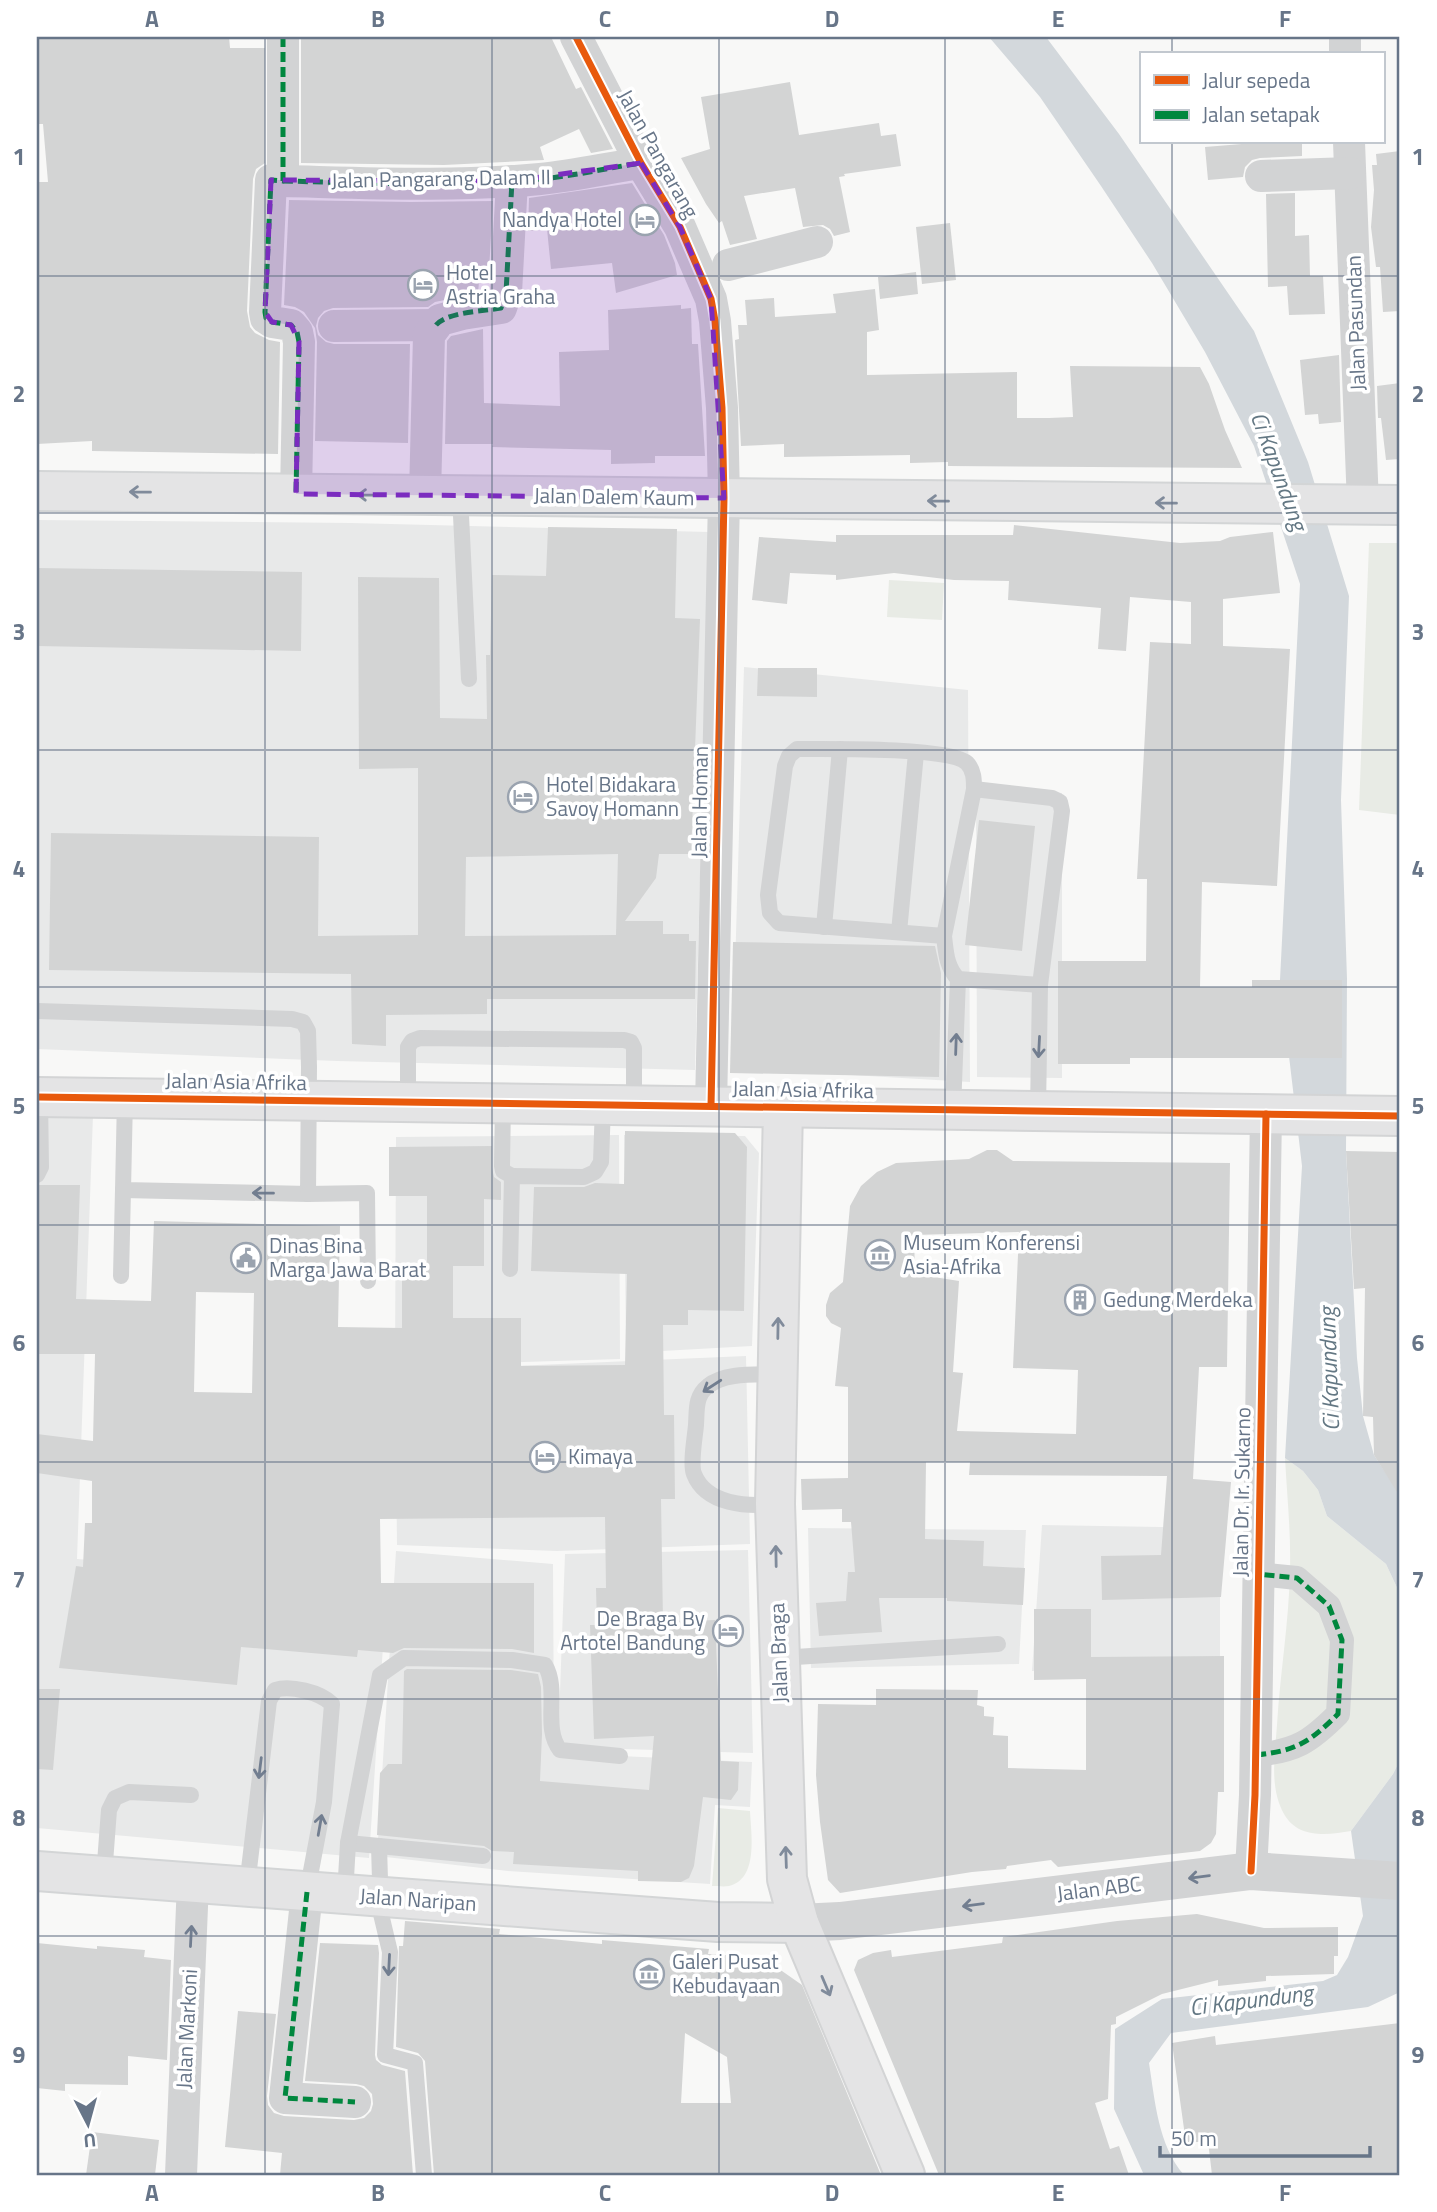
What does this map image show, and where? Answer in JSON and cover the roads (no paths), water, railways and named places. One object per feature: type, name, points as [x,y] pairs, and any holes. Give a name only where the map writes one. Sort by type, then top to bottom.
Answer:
[{"type":"main road","name":"Jalan Dalem Kaum","points":[[37,491],[1366,505]]},
{"type":"main road","name":"Jalan Asia Afrika","points":[[38,1097],[309,1101],[408,1087],[503,1103],[624,1095],[710,1106],[1400,1116]]},
{"type":"main road","name":"Jalan Braga","points":[[783,1107],[775,1504],[787,1879],[799,1923],[905,2175]]},
{"type":"main road","name":"Jalan Naripan","points":[[37,1871],[718,1922],[799,1923]]},
{"type":"street","points":[[283,37],[283,181],[271,180],[265,312],[266,318],[272,322],[291,325],[297,332],[299,342],[296,494]]},
{"type":"street","name":"Jalan Pangarang","points":[[576,37],[641,163],[680,227],[711,299],[722,408],[724,498]]},
{"type":"street","name":"Jalan Pasundan","points":[[1349,144],[1366,505]]},
{"type":"street","name":"Jalan Pangarang Dalam II","points":[[283,181],[512,181],[543,179],[641,163]]},
{"type":"street","points":[[1261,176],[1350,173]]},
{"type":"street","points":[[442,495],[429,335],[440,320],[501,308],[506,293],[512,181]]},
{"type":"street","points":[[728,265],[817,242]]},
{"type":"street","points":[[334,326],[436,325]]},
{"type":"street","name":"Jalan Homan","points":[[710,1106],[724,498]]},
{"type":"street","name":"Jalan Dr. Ir. Sukarno","points":[[1251,1871],[1256,1755],[1266,1114]]},
{"type":"street","points":[[1256,1755],[1284,1752],[1315,1737],[1338,1714],[1342,1640],[1329,1606],[1297,1578],[1258,1574]]},
{"type":"street","name":"Jalan ABC","points":[[799,1923],[840,1921],[1251,1871],[1400,1881]]},
{"type":"street","name":"Jalan Markoni","points":[[181,2175],[193,1882]]},
{"type":"street","points":[[307,1892],[285,2098],[355,2102]]},
{"type":"lane","points":[[442,495],[469,679]]},
{"type":"lane","points":[[944,936],[779,923],[770,913],[768,895],[785,765],[789,756],[797,749],[840,749],[955,757],[967,763],[974,775],[974,789],[944,936],[946,958],[951,971],[958,979],[953,1110]]},
{"type":"lane","points":[[824,927],[840,749]]},
{"type":"lane","points":[[899,932],[916,753]]},
{"type":"lane","points":[[974,789],[1052,798],[1060,802],[1062,811],[1040,985],[1038,1110]]},
{"type":"lane","points":[[958,979],[1040,985]]},
{"type":"lane","points":[[37,1011],[292,1019],[303,1023],[308,1031],[308,1194]]},
{"type":"lane","points":[[408,1087],[408,1047],[412,1041],[420,1038],[624,1040],[631,1042],[634,1048],[624,1095],[601,1162],[595,1172],[584,1177],[512,1176],[503,1171],[503,1103]]},
{"type":"lane","points":[[37,1175],[41,1167],[38,1097]]},
{"type":"lane","points":[[121,1276],[125,1097]]},
{"type":"lane","points":[[510,1269],[512,1176]]},
{"type":"lane","points":[[123,1190],[367,1193],[368,1281]]},
{"type":"lane","points":[[775,1504],[755,1506],[721,1500],[701,1485],[693,1472],[698,1397],[709,1384],[728,1378],[777,1374]]},
{"type":"lane","points":[[778,1658],[998,1644]]},
{"type":"lane","points":[[424,2175],[415,2063],[385,2055],[390,1952],[363,1896],[348,1843],[380,1675],[404,1658],[512,1660],[545,1665],[552,1676],[553,1741],[561,1750],[620,1756]]},
{"type":"lane","points":[[247,1886],[269,1701],[275,1690],[285,1687],[326,1698],[332,1704],[324,1802],[307,1892]]},
{"type":"lane","points":[[104,1876],[109,1811],[115,1798],[130,1792],[191,1795]]},
{"type":"lane","points":[[348,1843],[483,1856]]},
{"type":"lane","points":[[363,1896],[379,1846]]},
{"type":"water","name":"Ci Kapundung","points":[[989,37],[1046,37],[1119,134],[1254,331],[1308,462],[1349,596],[1341,800],[1347,979],[1346,1151],[1357,1358],[1363,1416],[1374,1455],[1400,1495],[1400,1594],[1386,1564],[1327,1516],[1318,1490],[1303,1471],[1285,1458],[1302,1166],[1280,980],[1300,584],[1254,446],[1205,352],[1152,263],[1040,97]]},
{"type":"water","name":"Ci Kapundung","points":[[1400,1760],[1400,1992],[1368,2007],[1171,2033],[1149,2063],[1163,2136],[1175,2163],[1184,2175],[1144,2175],[1114,2109],[1115,2029],[1162,1999],[1323,1981],[1337,1975],[1348,1957],[1363,1916],[1351,1831],[1393,1774]]},
{"type":"place","name":"Nandya Hotel","points":[[645,220]]},
{"type":"place","name":"Hotel Astria Graha","points":[[423,285]]},
{"type":"place","name":"Hotel Bidakara Savoy Homann","points":[[523,797]]},
{"type":"place","name":"Museum Konferensi Asia-Afrika","points":[[880,1255]]},
{"type":"place","name":"Dinas Bina Marga Jawa Barat","points":[[246,1258]]},
{"type":"place","name":"Gedung Merdeka","points":[[1080,1300]]},
{"type":"place","name":"Kimaya","points":[[545,1457]]},
{"type":"place","name":"De Braga By Artotel Bandung","points":[[728,1631]]},
{"type":"place","name":"Galeri Pusat Kebudayaan","points":[[649,1974]]}]
